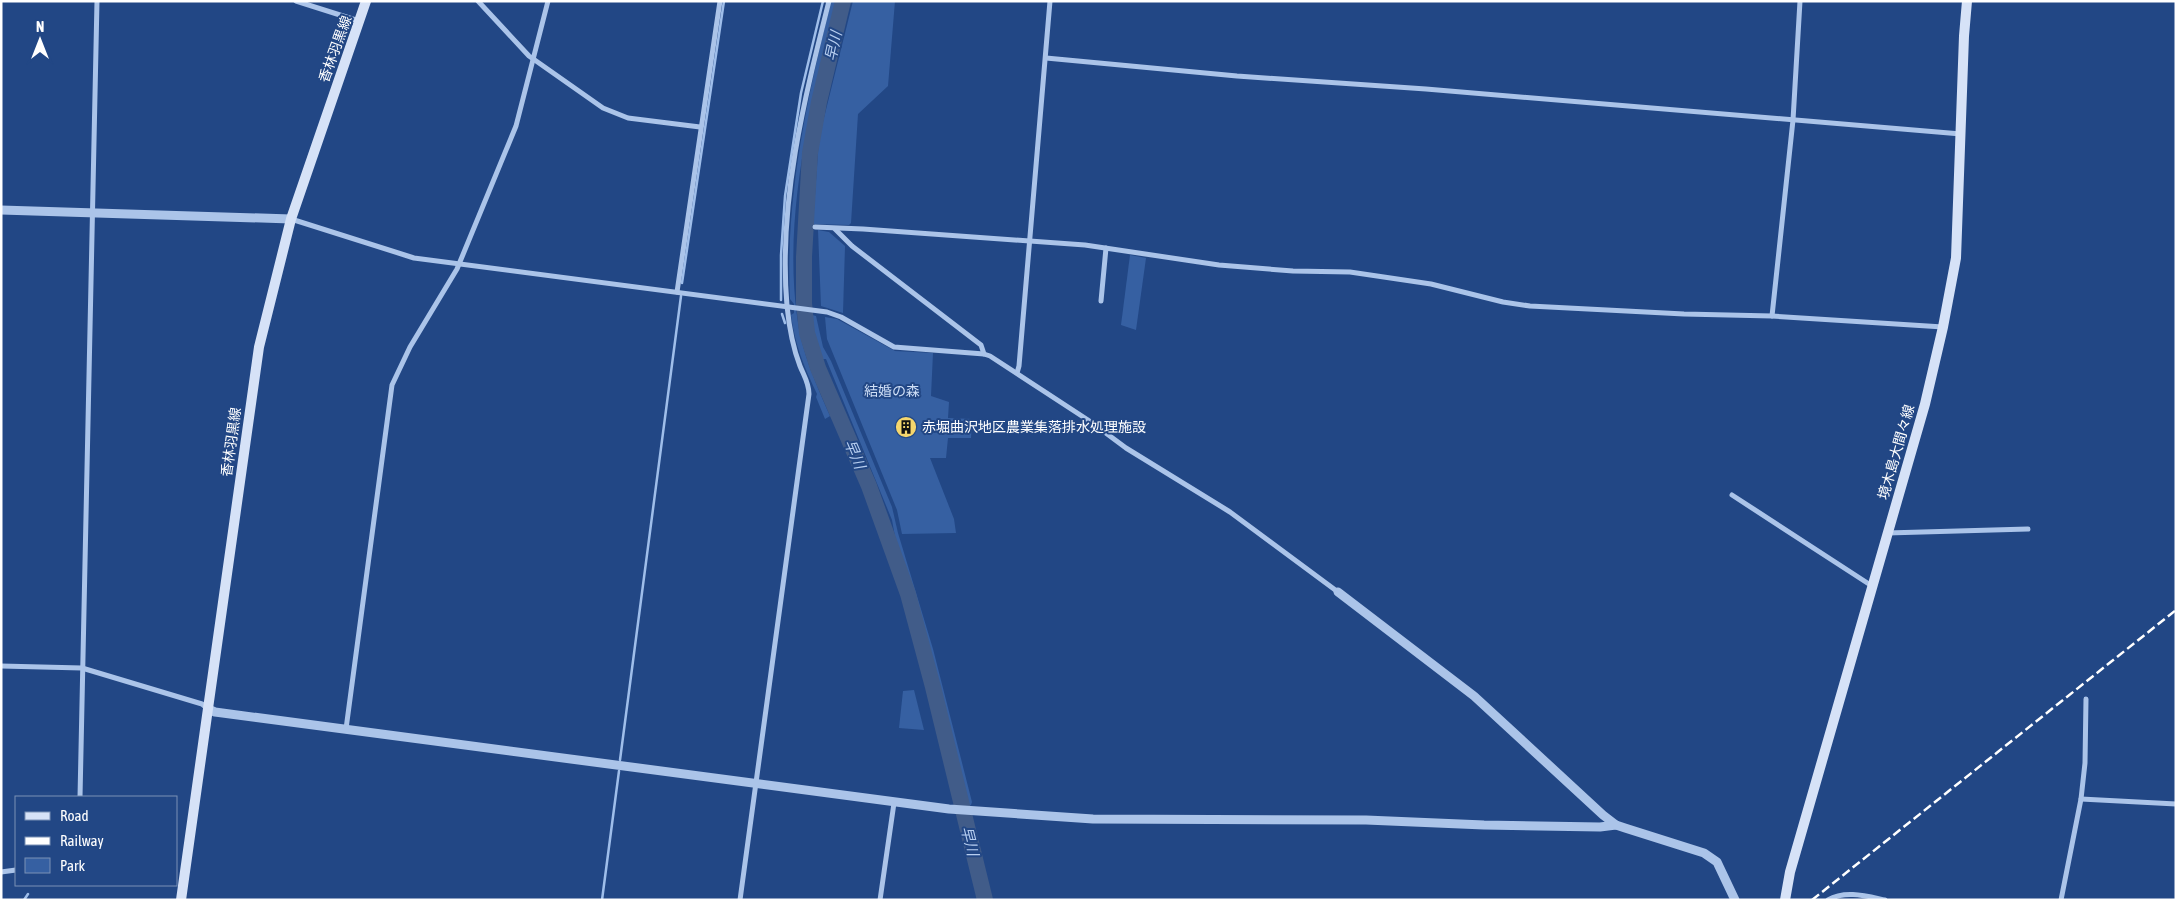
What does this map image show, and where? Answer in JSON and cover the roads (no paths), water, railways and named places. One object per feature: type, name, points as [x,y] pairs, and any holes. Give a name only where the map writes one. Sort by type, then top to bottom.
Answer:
[{"type":"main road","name":"香林羽黒線","points":[[181,900],[259,346],[291,219],[366,1]]},
{"type":"main road","name":"境木島大間々線","points":[[1785,900],[1790,872],[1925,404],[1943,327],[1956,258],[1964,36],[1967,1]]},
{"type":"street","points":[[80,796],[98,1]]},
{"type":"street","points":[[296,1],[360,21]]},
{"type":"street","points":[[478,1],[534,60],[596,104],[628,118],[700,126]]},
{"type":"street","points":[[346,729],[392,386],[410,346],[460,263],[516,126],[548,1]]},
{"type":"street","points":[[676,292],[720,1]]},
{"type":"street","points":[[740,900],[809,394],[808,383],[796,352],[790,308],[786,238],[792,183],[806,93],[829,1]]},
{"type":"street","points":[[1017,373],[1050,1]]},
{"type":"street","points":[[1772,316],[1793,120],[1800,1]]},
{"type":"street","points":[[1046,58],[1237,76],[1436,90],[1960,134]]},
{"type":"street","points":[[1,210],[291,219],[404,256],[816,311],[842,317],[894,347],[984,354],[1017,373],[1091,422],[1126,448],[1230,512],[1338,592],[1474,696],[1616,825],[1704,853],[1716,862],[1735,900]]},
{"type":"street","points":[[815,228],[863,229],[1106,248],[1219,265],[1293,271],[1350,272],[1430,284],[1503,302],[1530,306],[1684,314],[1772,316],[1943,327]]},
{"type":"street","points":[[836,229],[852,246],[981,345],[984,354]]},
{"type":"street","points":[[1101,302],[1106,248]]},
{"type":"street","points":[[1732,495],[1872,586]]},
{"type":"street","points":[[1887,534],[2028,529]]},
{"type":"street","points":[[1,666],[82,668],[202,704],[208,709],[949,809],[1093,819],[1366,820],[1600,827],[1616,825]]},
{"type":"street","points":[[2061,900],[2081,799],[2085,763],[2086,699]]},
{"type":"street","points":[[2081,799],[2176,804]]},
{"type":"street","points":[[880,900],[894,803]]},
{"type":"street","points":[[1,872],[15,870]]},
{"type":"street","points":[[1828,900],[1833,897],[1860,894],[1885,900]]},
{"type":"waterway","points":[[682,283],[724,1]]},
{"type":"waterway","points":[[781,300],[781,255],[785,196],[801,93],[823,1]]},
{"type":"waterway","name":"早川","points":[[843,1],[819,102],[810,153],[804,257],[804,303],[807,333],[818,368],[869,486],[908,594],[933,687],[985,900]]},
{"type":"waterway","points":[[620,760],[681,296]]},
{"type":"waterway","points":[[782,314],[785,323]]},
{"type":"waterway","points":[[602,900],[619,771]]},
{"type":"waterway","points":[[24,900],[28,894]]},
{"type":"railway","points":[[1812,900],[2176,610]]},
{"type":"place","name":"赤堀曲沢地区農業集落排水処理施設","points":[[906,427]]},
{"type":"park label","name":"結婚の森","points":[[892,391]]}]
